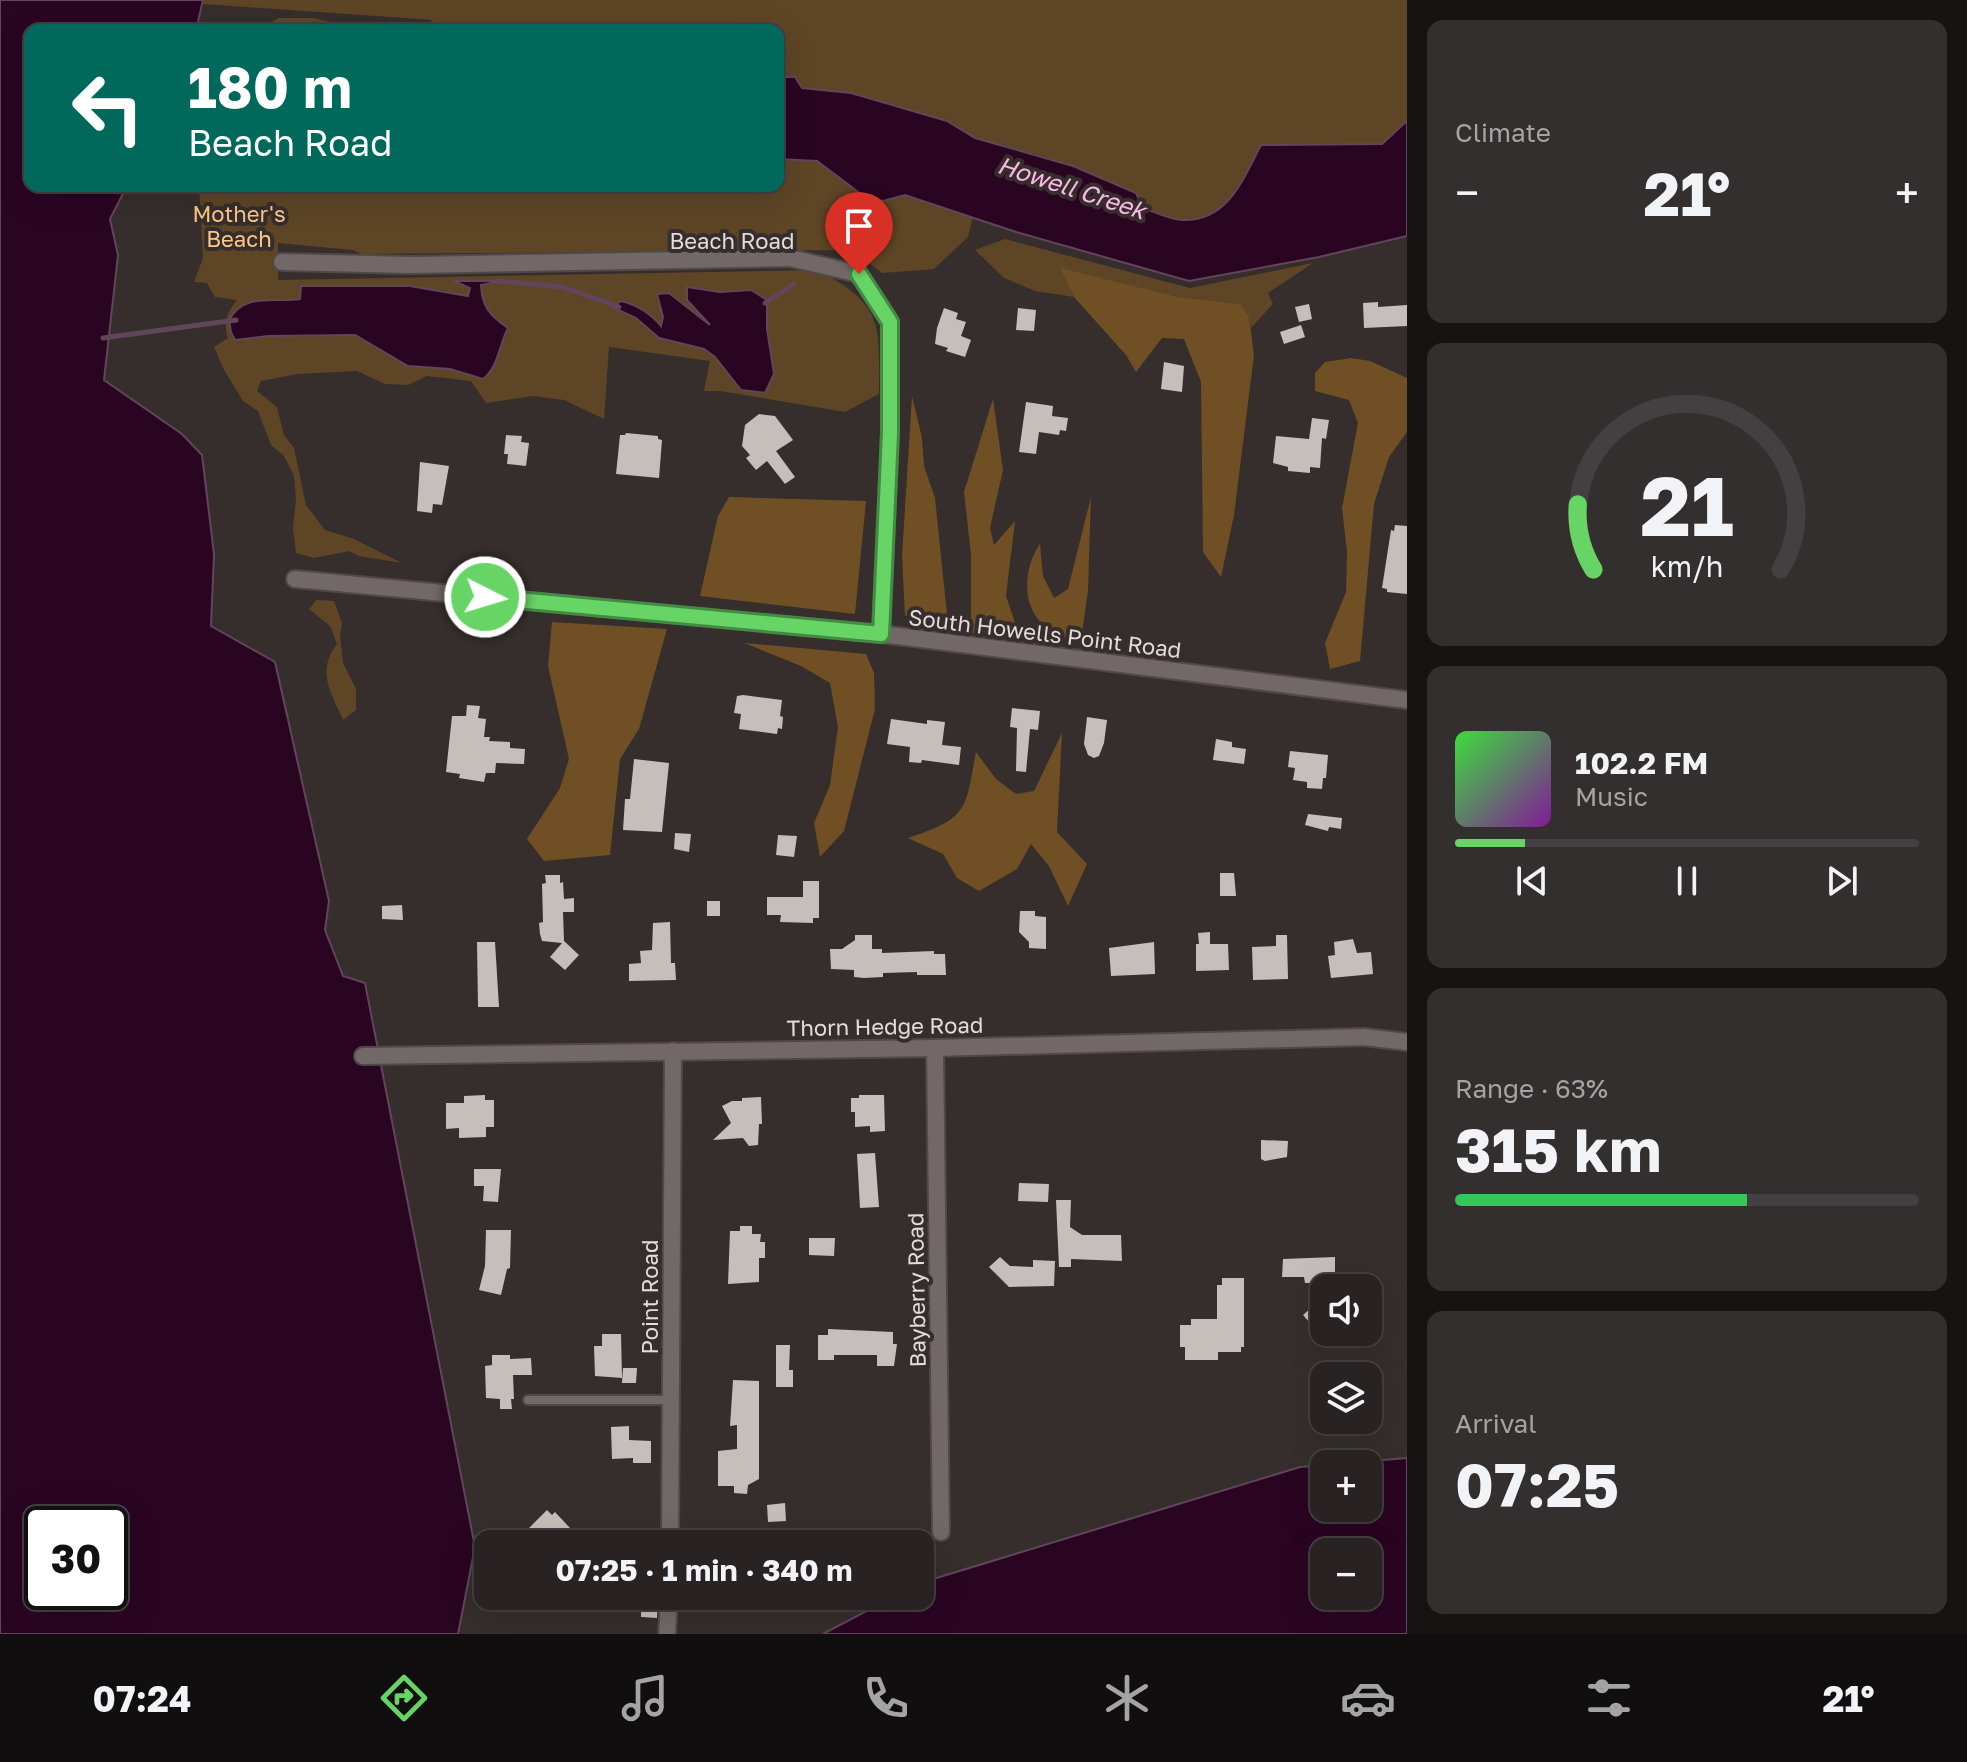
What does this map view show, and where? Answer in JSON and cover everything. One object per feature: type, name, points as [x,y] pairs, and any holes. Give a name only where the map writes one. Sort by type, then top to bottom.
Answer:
[{"type":"street","name":"Beach Road","points":[[282,262],[411,265],[790,258],[859,274],[890,322],[890,433],[881,634]]},
{"type":"street","name":"South Howells Point Road","points":[[295,579],[881,634],[1407,700]]},
{"type":"street","name":"Thorn Hedge Road","points":[[363,1056],[935,1048],[1364,1037],[1407,1042]]},
{"type":"street","name":"Bayberry Road","points":[[935,1048],[941,1532]]},
{"type":"street","name":"Point Road","points":[[670,1530],[673,1051]]},
{"type":"street","points":[[667,1634],[668,1610]]},
{"type":"lane","points":[[528,1400],[671,1400]]},
{"type":"green space","points":[[203,0],[1407,0],[1407,121],[1383,144],[1262,145],[1241,183],[1224,205],[1201,218],[1180,220],[1143,208],[1136,193],[1046,157],[975,138],[947,121],[851,93],[802,88],[795,77],[784,77],[784,24],[426,24],[433,20],[203,4]]},
{"type":"green space","points":[[279,18],[314,18],[339,24],[268,24]]},
{"type":"green space","name":"Mother's Beach","points":[[784,158],[817,161],[865,197],[883,201],[904,195],[973,217],[968,237],[934,269],[882,273],[852,250],[361,254],[353,250],[278,243],[278,280],[817,270],[855,294],[874,319],[879,350],[879,394],[845,412],[721,391],[704,391],[710,361],[609,347],[604,419],[564,400],[532,396],[486,403],[471,381],[427,376],[408,385],[385,384],[357,371],[298,374],[261,381],[257,391],[277,407],[284,435],[294,448],[306,505],[325,530],[354,539],[402,563],[359,556],[349,551],[314,558],[296,553],[294,476],[284,456],[271,445],[258,411],[243,401],[214,347],[228,338],[227,318],[237,300],[215,297],[207,283],[194,282],[203,258],[199,192],[784,192]],"holes":[[[457,282],[494,282],[481,285],[483,299],[492,314],[508,328],[495,363],[483,379],[450,369],[408,366],[355,335],[268,336],[235,340],[290,301],[301,299],[301,286],[442,290],[468,297],[470,288]],[[751,290],[767,301],[767,329],[727,373],[704,348],[685,343],[613,308],[661,327],[663,317],[657,295],[669,293],[715,330],[720,292]]]},
{"type":"green space","points":[[1005,239],[1190,288],[1313,263],[1268,293],[1273,304],[1251,328],[1249,316],[1241,304],[1179,297],[1061,269],[1074,297],[1035,291],[1004,278],[975,250]]},
{"type":"green space","points":[[316,600],[334,601],[342,623],[343,663],[356,689],[356,710],[343,720],[330,691],[327,673],[327,663],[337,644],[330,626],[309,609]]},
{"type":"shaded area","points":[[1060,268],[1179,297],[1241,304],[1249,316],[1254,355],[1234,515],[1221,577],[1203,552],[1201,382],[1184,339],[1162,338],[1136,372],[1126,355],[1074,297]]},
{"type":"shaded area","points":[[1351,358],[1370,361],[1407,378],[1407,432],[1389,457],[1374,504],[1360,661],[1330,669],[1325,643],[1346,592],[1347,552],[1342,508],[1358,423],[1349,400],[1315,391],[1315,373],[1325,362]]},
{"type":"shaded area","points":[[912,396],[922,438],[924,466],[935,498],[947,614],[905,616],[902,556]]},
{"type":"shaded area","points":[[993,399],[1003,470],[990,528],[994,545],[1015,521],[1006,596],[1021,640],[971,633],[971,555],[964,492]]},
{"type":"shaded area","points":[[729,497],[866,501],[855,614],[700,596],[718,516]]},
{"type":"shaded area","points":[[1091,497],[1088,590],[1081,641],[1050,634],[1031,607],[1027,583],[1032,558],[1040,544],[1043,576],[1054,598],[1068,589]]},
{"type":"shaded area","points":[[552,622],[667,629],[639,729],[620,759],[610,855],[544,861],[527,839],[560,788],[569,759],[548,666]]},
{"type":"shaded area","points":[[744,643],[866,654],[874,673],[875,709],[844,831],[820,857],[814,823],[830,785],[838,727],[830,683],[801,666]]},
{"type":"shaded area","points":[[1062,733],[1057,832],[1087,864],[1068,906],[1049,866],[1031,844],[1017,869],[979,891],[957,878],[943,854],[908,838],[943,824],[961,809],[976,752],[996,779],[1016,794],[1034,791]]},
{"type":"water","points":[[0,0],[203,0],[197,24],[24,24],[24,192],[124,192],[110,219],[118,255],[104,380],[182,434],[202,455],[214,554],[211,626],[275,662],[329,901],[325,930],[343,976],[365,983],[474,1552],[458,1634],[0,1634]]},
{"type":"water","name":"Howell Creek","points":[[784,77],[795,77],[802,88],[851,93],[947,121],[975,138],[1073,166],[1136,193],[1143,208],[1180,220],[1200,218],[1224,205],[1241,183],[1261,145],[1382,144],[1407,121],[1407,236],[1319,257],[1189,281],[1016,232],[905,195],[883,201],[865,197],[817,161],[784,159]]},
{"type":"water","points":[[454,281],[501,281],[481,285],[488,310],[508,328],[495,363],[483,379],[450,369],[408,366],[355,335],[268,336],[235,340],[231,332],[229,320],[243,305],[260,300],[300,299],[301,286],[410,286],[468,296],[470,288]]},
{"type":"water","points":[[687,287],[720,292],[751,290],[767,300],[767,329],[774,374],[765,393],[741,390],[715,357],[704,349],[659,338],[636,318],[612,307],[621,301],[633,305],[661,326],[663,317],[657,294],[669,293],[710,325],[687,300]]},
{"type":"water","points":[[1407,1458],[1407,1634],[823,1634],[868,1610],[934,1610],[934,1579],[1310,1466],[1310,1522],[1382,1522],[1382,1460]]},
{"type":"building","points":[[1378,302],[1378,307],[1407,305],[1407,326],[1364,328],[1363,303]]},
{"type":"building","points":[[1309,304],[1312,319],[1299,322],[1295,307]]},
{"type":"building","points":[[944,308],[958,313],[956,319],[966,322],[961,336],[971,340],[965,357],[935,344]]},
{"type":"building","points":[[1018,308],[1036,310],[1034,331],[1016,330]]},
{"type":"building","points":[[1301,325],[1305,337],[1284,344],[1280,332]]},
{"type":"building","points":[[1164,362],[1184,366],[1182,392],[1161,389]]},
{"type":"building","points":[[1026,402],[1053,406],[1052,416],[1068,418],[1066,431],[1060,430],[1059,435],[1039,432],[1036,454],[1019,452]]},
{"type":"building","points":[[759,414],[775,416],[793,440],[776,451],[795,477],[785,484],[767,461],[756,470],[746,458],[750,455],[742,446],[745,425]]},
{"type":"building","points":[[1312,418],[1329,420],[1326,439],[1322,438],[1320,468],[1310,467],[1310,473],[1288,471],[1288,467],[1273,463],[1276,436],[1309,439]]},
{"type":"building","points":[[506,435],[522,436],[521,442],[529,443],[526,466],[507,464],[508,454],[504,454]]},
{"type":"building","points":[[620,435],[658,436],[662,440],[659,478],[616,474]]},
{"type":"building","points":[[420,462],[449,466],[442,505],[433,504],[432,513],[417,511]]},
{"type":"building","points":[[1395,525],[1407,526],[1407,594],[1387,592],[1382,588],[1391,530],[1394,531]]},
{"type":"building","points":[[737,696],[782,700],[782,729],[778,728],[777,734],[739,729],[741,714],[734,713]]},
{"type":"building","points":[[467,705],[480,706],[478,718],[486,719],[484,737],[490,737],[489,741],[510,742],[510,748],[525,749],[524,764],[496,763],[495,773],[486,773],[484,782],[459,778],[460,774],[446,772],[452,716],[466,716]]},
{"type":"building","points":[[1012,708],[1040,711],[1038,730],[1030,729],[1026,772],[1016,771],[1017,728],[1010,727]]},
{"type":"building","points":[[1087,717],[1107,720],[1104,743],[1099,756],[1094,758],[1088,755],[1084,744]]},
{"type":"building","points":[[891,719],[927,724],[927,720],[945,722],[942,745],[961,747],[959,765],[922,760],[921,763],[909,762],[910,747],[887,744]]},
{"type":"building","points":[[1216,739],[1232,742],[1232,747],[1246,749],[1244,764],[1213,760]]},
{"type":"building","points":[[1290,751],[1328,755],[1322,789],[1307,788],[1307,782],[1293,780],[1295,768],[1288,767]]},
{"type":"building","points":[[634,759],[669,763],[662,832],[623,830],[625,799],[630,799]]},
{"type":"building","points":[[1308,814],[1342,818],[1341,829],[1329,827],[1328,831],[1305,825]]},
{"type":"building","points":[[675,833],[691,834],[689,852],[674,849]]},
{"type":"building","points":[[778,835],[797,836],[794,857],[776,855]]},
{"type":"building","points":[[1220,873],[1234,873],[1236,896],[1220,896]]},
{"type":"building","points":[[545,875],[560,875],[564,899],[574,898],[574,912],[563,912],[564,941],[579,955],[565,970],[550,957],[562,943],[542,941],[540,934]]},
{"type":"building","points":[[803,881],[819,881],[819,918],[813,918],[813,923],[780,922],[781,915],[767,915],[767,897],[803,897]]},
{"type":"building","points":[[707,901],[720,901],[720,916],[707,916]]},
{"type":"building","points":[[402,905],[403,920],[382,919],[382,906]]},
{"type":"building","points":[[1020,911],[1035,911],[1035,916],[1046,917],[1046,949],[1029,948],[1029,942],[1019,932]]},
{"type":"building","points":[[670,922],[671,963],[675,963],[676,980],[629,981],[629,964],[641,963],[640,951],[652,950],[653,923]]},
{"type":"building","points":[[1210,932],[1210,944],[1228,944],[1229,970],[1196,971],[1198,933]]},
{"type":"building","points":[[855,935],[872,935],[872,949],[882,949],[882,953],[934,951],[934,954],[945,954],[946,975],[883,973],[883,977],[864,978],[854,977],[854,970],[831,969],[830,949],[842,949],[855,940]]},
{"type":"building","points":[[1276,935],[1287,935],[1288,979],[1253,980],[1252,947],[1276,946]]},
{"type":"building","points":[[1353,939],[1357,953],[1371,952],[1373,974],[1331,978],[1328,956],[1335,955],[1334,942]]},
{"type":"building","points":[[477,942],[495,942],[499,1007],[478,1007]]},
{"type":"building","points":[[1154,942],[1155,974],[1111,976],[1109,948]]},
{"type":"building","points":[[485,1095],[485,1100],[494,1100],[494,1127],[486,1127],[486,1137],[459,1138],[459,1128],[446,1129],[446,1103],[464,1103],[464,1096]]},
{"type":"building","points":[[859,1095],[884,1095],[885,1131],[870,1132],[870,1126],[855,1127],[851,1098],[859,1098]]},
{"type":"building","points":[[761,1097],[762,1124],[759,1124],[758,1145],[749,1146],[743,1138],[713,1140],[731,1123],[722,1106],[732,1101],[742,1101],[742,1098]]},
{"type":"building","points":[[1261,1140],[1288,1141],[1287,1157],[1261,1159]]},
{"type":"building","points":[[875,1153],[879,1207],[860,1208],[857,1154]]},
{"type":"building","points":[[474,1169],[501,1169],[498,1202],[483,1201],[484,1186],[474,1186]]},
{"type":"building","points":[[1019,1183],[1049,1184],[1048,1202],[1018,1201]]},
{"type":"building","points":[[1056,1200],[1071,1200],[1070,1227],[1082,1235],[1121,1235],[1122,1261],[1071,1259],[1071,1267],[1059,1267]]},
{"type":"building","points":[[740,1226],[752,1226],[752,1234],[761,1234],[760,1242],[765,1242],[765,1258],[759,1258],[759,1282],[728,1284],[730,1231],[740,1231]]},
{"type":"building","points":[[486,1230],[511,1230],[510,1268],[507,1269],[501,1295],[479,1290],[485,1266]]},
{"type":"building","points":[[809,1238],[835,1238],[834,1256],[809,1255]]},
{"type":"building","points":[[1000,1257],[1010,1266],[1033,1267],[1033,1260],[1055,1261],[1054,1286],[1009,1287],[989,1267]]},
{"type":"building","points":[[1335,1257],[1335,1274],[1310,1274],[1310,1283],[1305,1283],[1304,1277],[1282,1277],[1283,1259]]},
{"type":"building","points":[[1222,1278],[1244,1278],[1244,1347],[1241,1347],[1241,1352],[1218,1352],[1218,1360],[1185,1360],[1185,1347],[1180,1347],[1180,1325],[1191,1325],[1191,1319],[1217,1319],[1217,1285],[1222,1285]]},
{"type":"building","points":[[1310,1309],[1310,1323],[1303,1315]]},
{"type":"building","points":[[828,1329],[893,1332],[893,1344],[897,1344],[894,1366],[877,1366],[877,1355],[834,1355],[834,1360],[818,1360],[818,1335],[828,1335]]},
{"type":"building","points":[[602,1334],[621,1334],[622,1378],[595,1376],[594,1346],[602,1346]]},
{"type":"building","points":[[776,1345],[790,1345],[789,1370],[793,1370],[793,1387],[776,1387]]},
{"type":"building","points":[[492,1355],[510,1355],[510,1359],[531,1358],[532,1375],[513,1375],[512,1409],[500,1409],[500,1399],[486,1398],[485,1366],[492,1365]]},
{"type":"building","points":[[623,1368],[637,1368],[636,1383],[622,1383]]},
{"type":"building","points":[[733,1380],[759,1381],[759,1479],[748,1485],[747,1494],[734,1493],[734,1486],[718,1486],[718,1451],[737,1449],[737,1425],[730,1426]]},
{"type":"building","points":[[629,1426],[629,1440],[651,1441],[651,1463],[633,1463],[633,1458],[612,1459],[611,1427]]},
{"type":"building","points":[[785,1503],[786,1521],[768,1522],[767,1505]]},
{"type":"building","points":[[547,1510],[552,1515],[555,1512],[572,1530],[527,1530]]},
{"type":"building","points":[[641,1610],[657,1610],[657,1618],[641,1617]]},
{"type":"waterway","points":[[497,281],[563,287],[619,307]]},
{"type":"waterway","points":[[765,303],[794,284]]},
{"type":"waterway","points":[[103,338],[236,320]]},
{"type":"route","points":[[485,597],[881,634],[890,433],[890,322],[859,274]]}]
